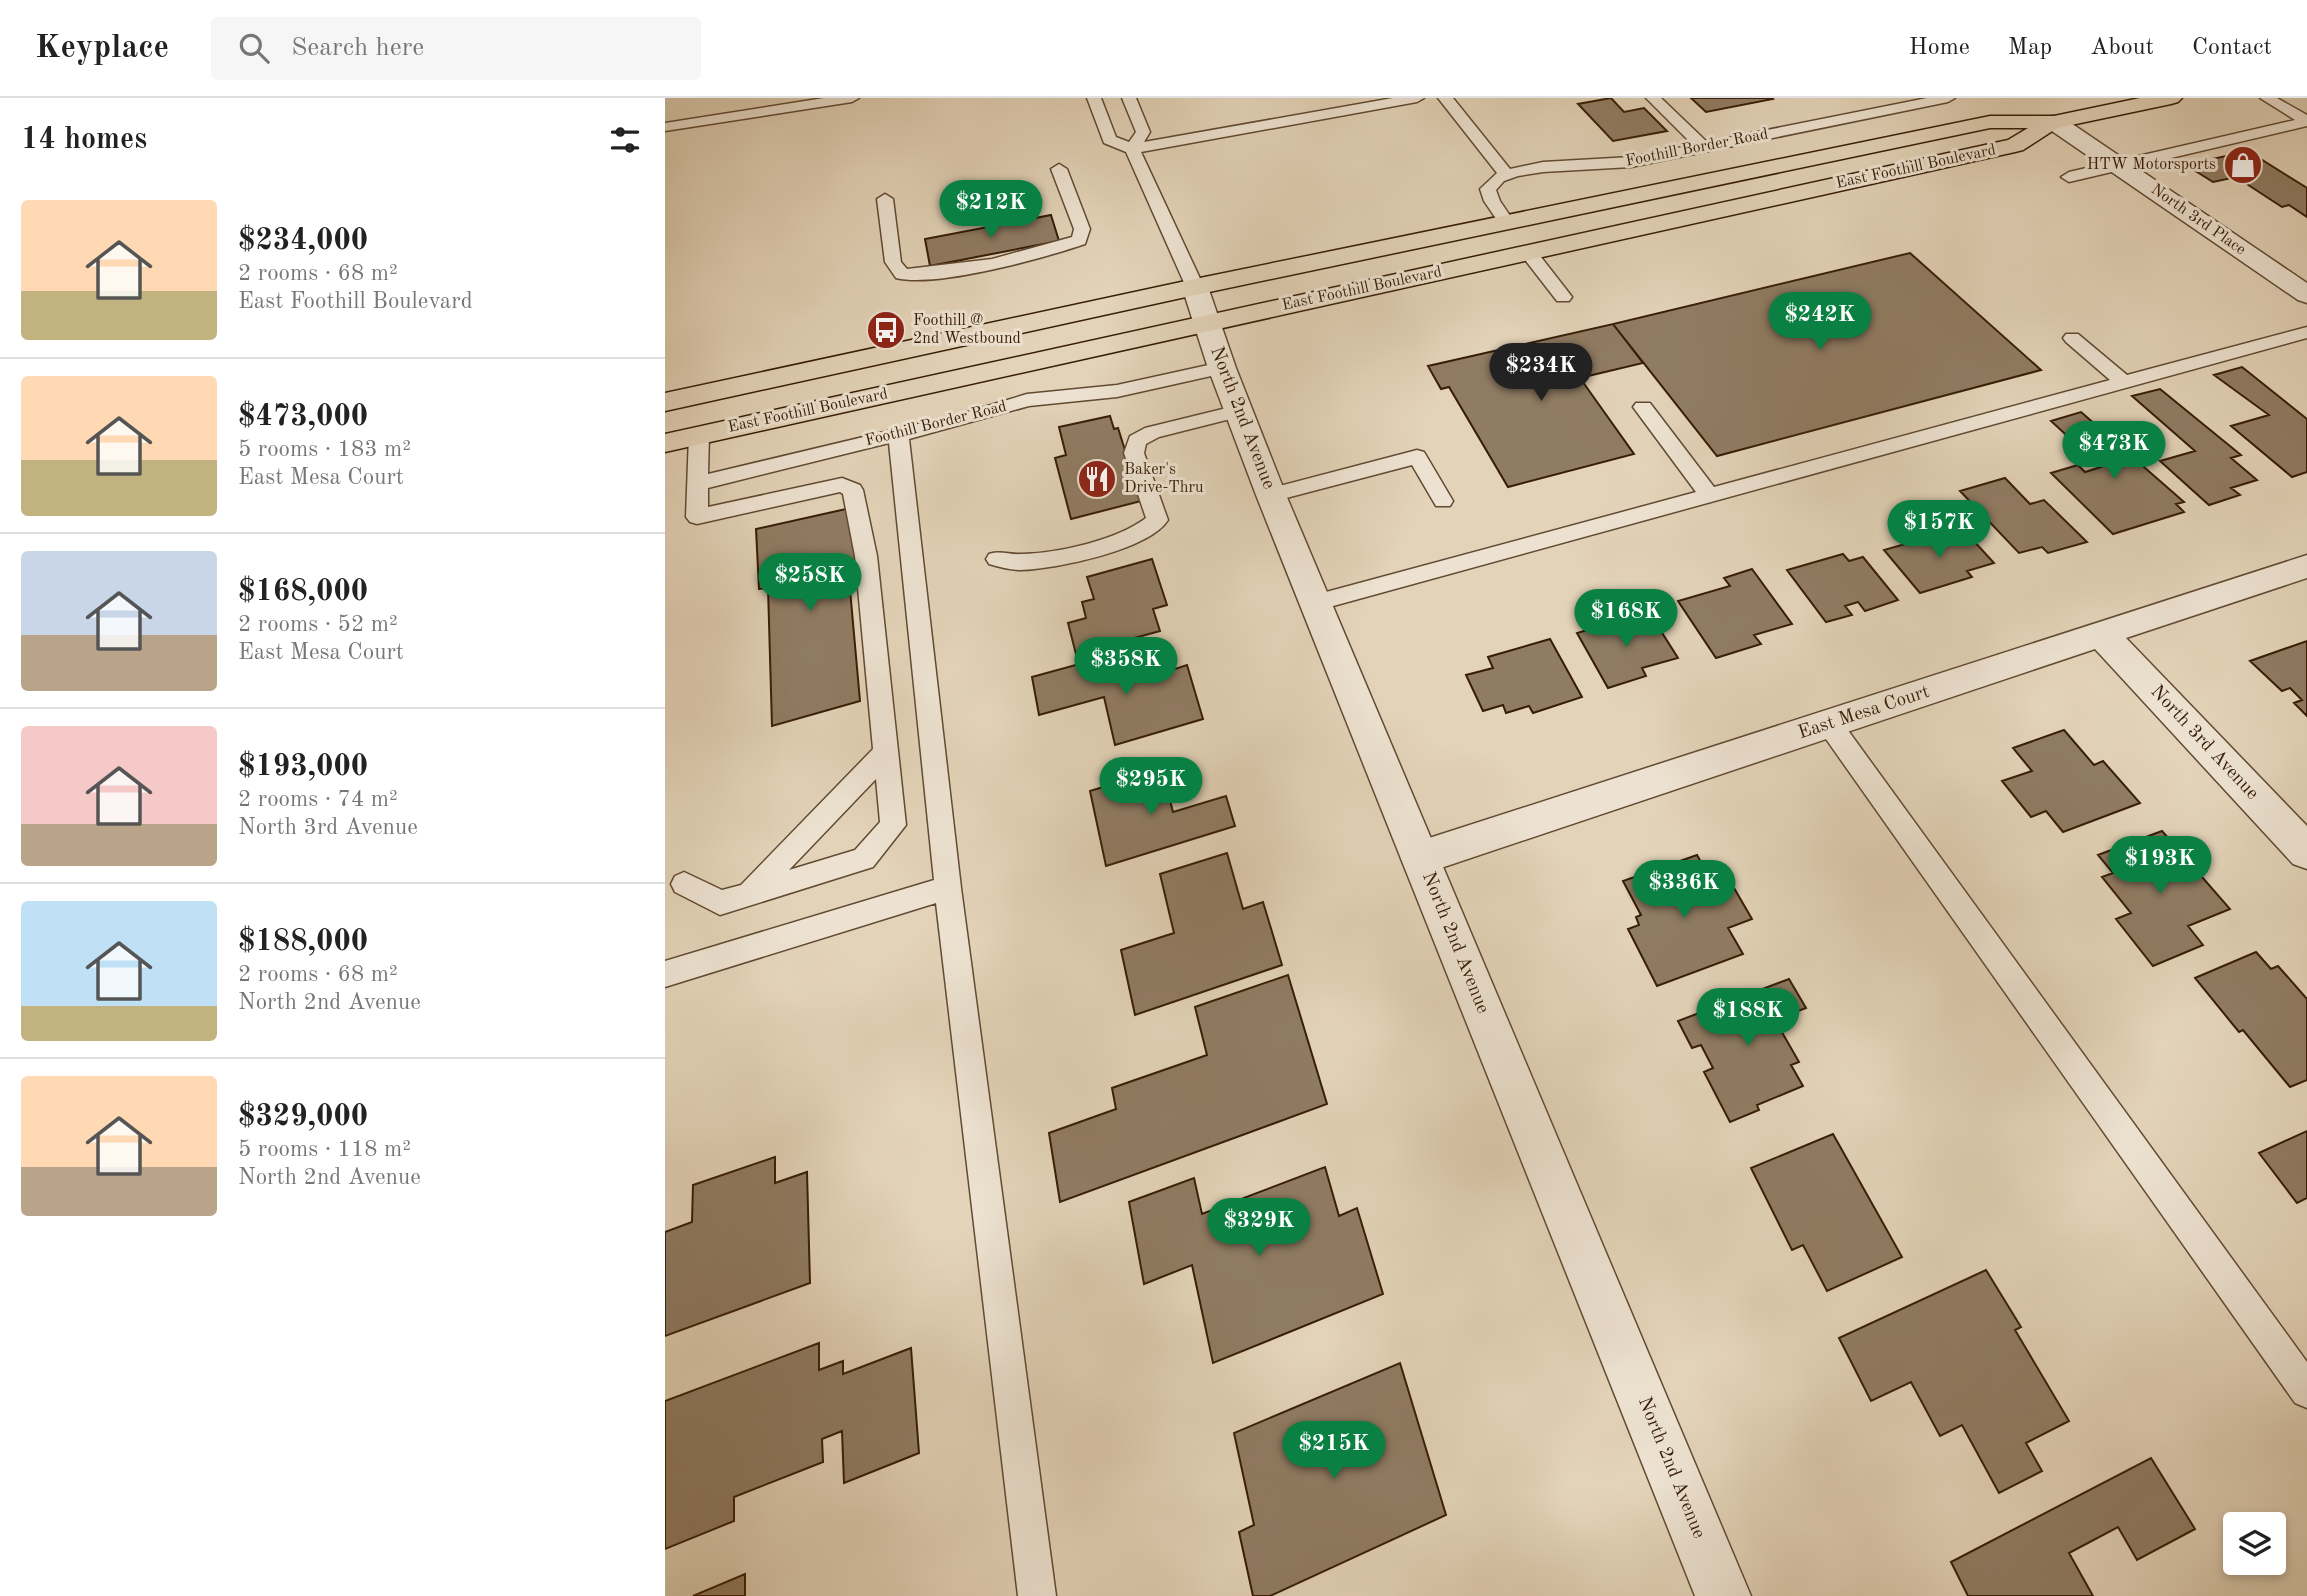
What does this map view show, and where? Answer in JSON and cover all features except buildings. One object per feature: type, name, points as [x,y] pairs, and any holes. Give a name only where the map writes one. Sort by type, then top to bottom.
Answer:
[{"type":"main road","name":"East Foothill Boulevard","points":[[665,443],[1507,223],[1990,122],[2054,122],[2171,98]]},
{"type":"main road","name":"East Foothill Boulevard","points":[[665,402],[1201,305],[1528,252],[2015,145],[2054,122]]},
{"type":"street","name":"North 3rd Place","points":[[2054,122],[2307,295]]},
{"type":"street","name":"North 2nd Avenue","points":[[1201,305],[1221,368],[1271,495],[1723,1596]]},
{"type":"street","name":"East Mesa Court","points":[[1420,858],[2307,566]]},
{"type":"street","name":"North 3rd Avenue","points":[[2102,634],[2307,852]]},
{"type":"lane","points":[[665,127],[852,98]]},
{"type":"lane","points":[[1094,98],[1109,140],[1132,149],[1417,98]]},
{"type":"lane","points":[[1129,98],[1143,132],[1132,149]]},
{"type":"lane","points":[[1445,98],[1507,175],[1498,178],[1488,189],[1492,201],[1507,223]]},
{"type":"lane","points":[[1653,98],[1704,147]]},
{"type":"lane","name":"Foothill Border Road","points":[[1507,175],[1543,167],[1631,162],[1948,98]]},
{"type":"lane","points":[[2267,98],[2307,122]]},
{"type":"lane","points":[[2069,177],[2307,122]]},
{"type":"lane","points":[[1132,149],[1201,305]]},
{"type":"lane","points":[[885,199],[893,262],[902,274],[927,274],[1054,250],[1079,240],[1082,229],[1059,169]]},
{"type":"lane","points":[[1528,252],[1563,297]]},
{"type":"lane","points":[[1315,603],[2307,332]]},
{"type":"lane","points":[[2072,338],[2124,382]]},
{"type":"lane","name":"Foothill Border Road","points":[[699,483],[968,418],[1027,400],[1117,391],[1221,368]]},
{"type":"lane","points":[[1643,407],[1709,495]]},
{"type":"lane","points":[[997,559],[1021,562],[1083,552],[1139,534],[1157,520],[1134,453],[1137,441],[1152,432],[1239,411]]},
{"type":"lane","points":[[898,433],[948,888],[1037,1596]]},
{"type":"lane","points":[[684,884],[720,903],[864,859],[893,825],[866,556],[853,490],[842,485],[697,517],[699,435]]},
{"type":"lane","points":[[1271,495],[1417,457],[1443,501]]},
{"type":"lane","points":[[1830,725],[2307,1391]]},
{"type":"lane","points":[[750,894],[885,752]]},
{"type":"lane","points":[[665,974],[948,888]]},
{"type":"place","name":"HTW Motorsports","points":[[2243,165]]},
{"type":"place","name":"Foothill @ 2nd Westbound","points":[[886,330]]},
{"type":"place","name":"Baker's Drive-Thru","points":[[1097,479]]}]
